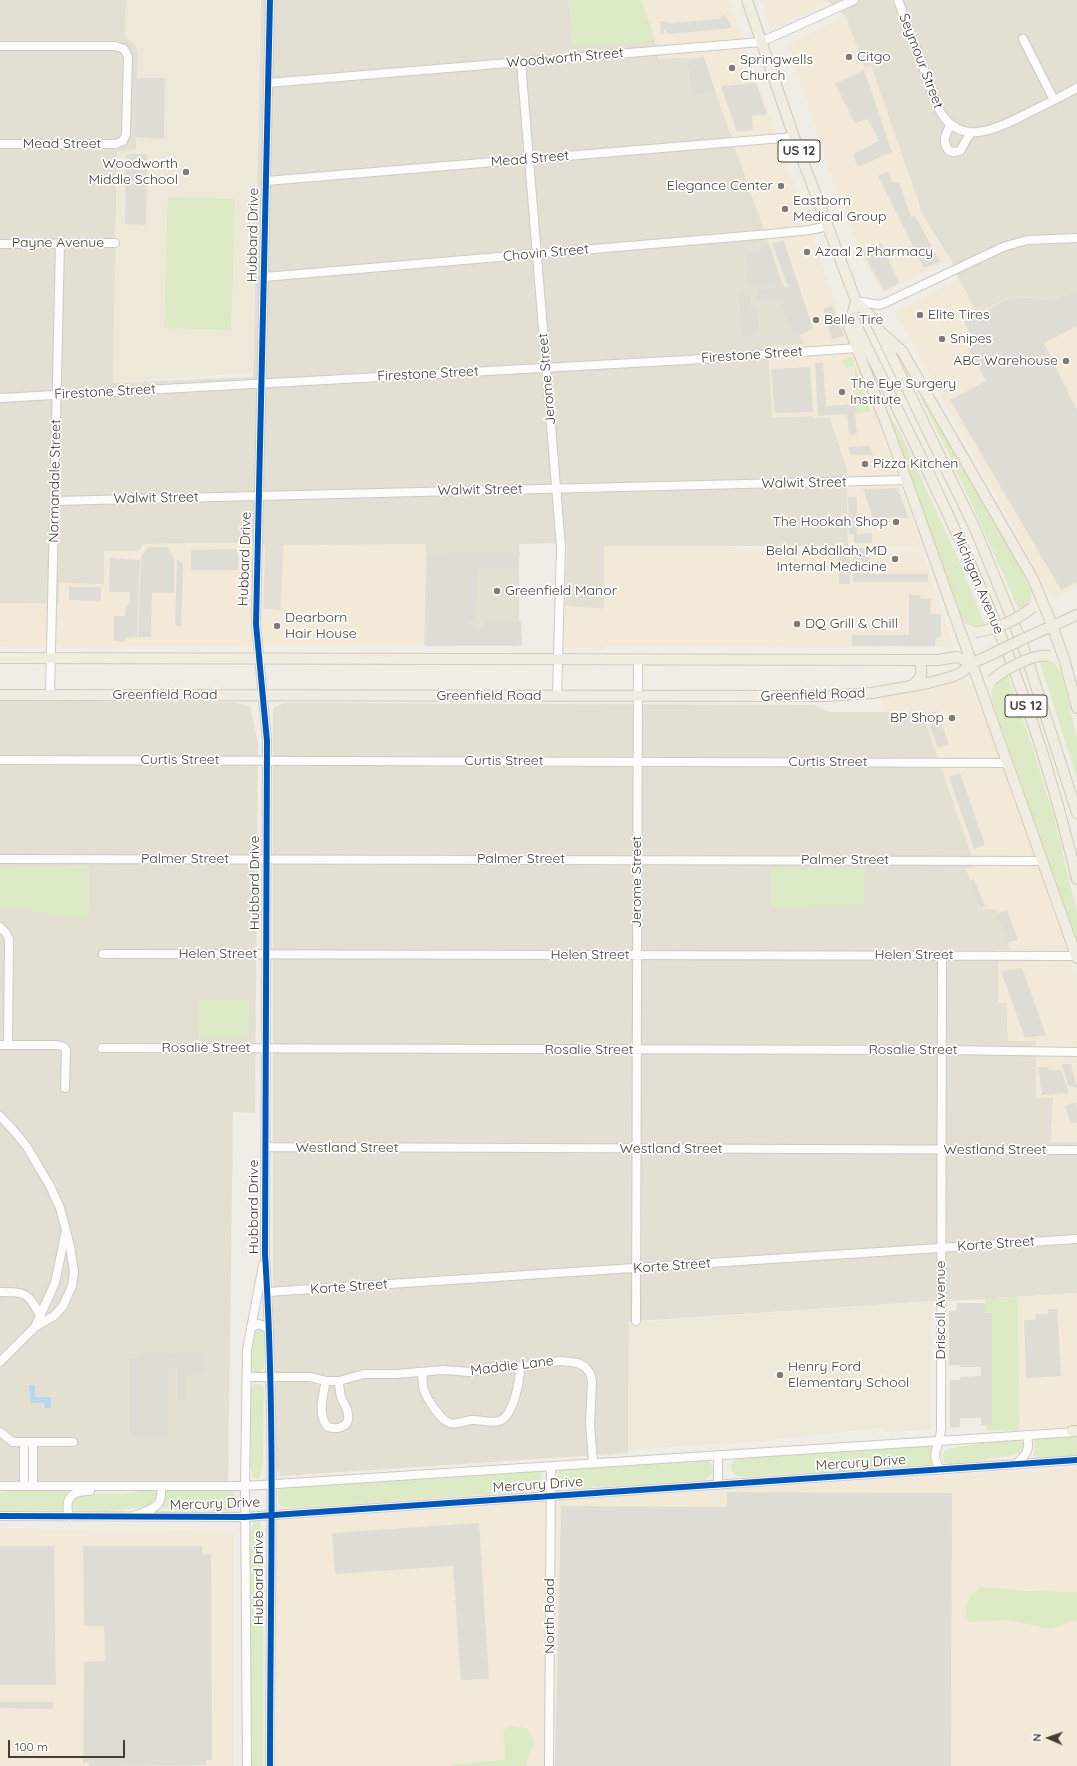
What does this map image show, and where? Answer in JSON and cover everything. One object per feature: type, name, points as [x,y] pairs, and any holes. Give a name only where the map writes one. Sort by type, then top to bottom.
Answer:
[{"type":"main road","name":"Michigan Avenue","points":[[747,0],[794,137],[856,300],[873,319],[878,328],[976,531],[1014,624],[1033,675],[1077,813]]},
{"type":"main road","points":[[856,300],[849,327],[972,663],[1076,957]]},
{"type":"main road","name":"Michigan Avenue","points":[[852,317],[959,539],[1008,655],[1045,760],[1077,879]]},
{"type":"main road","points":[[878,328],[902,351],[1025,563],[1052,625],[1067,669],[1077,708]]},
{"type":"main road","points":[[958,626],[975,632],[991,629],[1025,614],[1033,607],[1040,596]]},
{"type":"main road","name":"Greenfield Road","points":[[0,695],[838,696],[872,693],[912,686],[954,676],[962,672],[972,663],[1052,625],[1077,615]]},
{"type":"main road","points":[[983,695],[992,680],[1002,672],[1034,657],[1042,655],[1049,656],[1067,669]]},
{"type":"main road","points":[[0,658],[938,660],[957,657],[972,663]]},
{"type":"main road","points":[[912,686],[920,679],[922,671],[919,660]]},
{"type":"street","name":"Hubbard Drive","points":[[270,0],[256,624],[265,713],[267,761],[265,1254],[270,1378],[270,1766]]},
{"type":"street","name":"Woodworth Street","points":[[268,83],[761,42],[854,0]]},
{"type":"street","name":"Seymour Street","points":[[898,0],[938,107],[943,117],[951,124],[962,130],[982,132],[998,128],[1077,88]]},
{"type":"street","points":[[1023,39],[1054,100]]},
{"type":"street","name":"Mead Street","points":[[0,46],[115,46],[124,49],[128,57],[126,134],[123,141],[116,144],[0,144]]},
{"type":"street","name":"Jerome Street","points":[[521,62],[561,547],[557,696]]},
{"type":"street","points":[[951,124],[945,135],[945,142],[949,151],[960,151],[971,132]]},
{"type":"street","name":"Mead Street","points":[[266,181],[794,137]]},
{"type":"street","name":"Chovin Street","points":[[264,277],[770,234],[810,230],[828,226]]},
{"type":"street","points":[[856,300],[878,305],[1002,247],[1017,242],[1036,239],[1077,238]]},
{"type":"street","name":"Payne Avenue","points":[[0,244],[116,243]]},
{"type":"street","name":"Normandale Street","points":[[50,695],[60,244]]},
{"type":"street","name":"Firestone Street","points":[[0,398],[546,368],[857,348]]},
{"type":"street","name":"Walwit Street","points":[[55,501],[906,480]]},
{"type":"street","name":"Jerome Street","points":[[636,1321],[638,659]]},
{"type":"street","name":"Curtis Street","points":[[0,760],[1008,763]]},
{"type":"street","name":"Palmer Street","points":[[0,859],[1043,861]]},
{"type":"street","points":[[0,927],[6,933],[8,939],[4,1045],[57,1045],[64,1047],[66,1050],[65,1088]]},
{"type":"street","name":"Helen Street","points":[[103,954],[1076,957]]},
{"type":"street","name":"Driscoll Avenue","points":[[940,1470],[934,1456],[936,1446],[940,1442],[942,1248],[942,956]]},
{"type":"street","name":"Rosalie Street","points":[[102,1048],[942,1050],[1077,1052]]},
{"type":"street","points":[[0,1116],[27,1148],[50,1186],[60,1208],[74,1272],[72,1286],[63,1306],[54,1316],[35,1327],[0,1362]]},
{"type":"street","name":"Westland Street","points":[[266,1147],[1077,1150]]},
{"type":"street","points":[[35,1327],[55,1283],[65,1234]]},
{"type":"street","name":"Korte Street","points":[[267,1292],[1077,1238]]},
{"type":"street","name":"Hubbard Drive","points":[[246,1766],[245,1486],[247,1350],[265,1254]]},
{"type":"street","points":[[0,1292],[19,1292],[26,1294],[40,1314]]},
{"type":"street","points":[[251,1327],[259,1324],[269,1329]]},
{"type":"street","name":"Maddie Lane","points":[[247,1377],[310,1377],[326,1381],[339,1381],[364,1374],[443,1370],[471,1372],[498,1366],[520,1366],[552,1361],[569,1361],[578,1363],[585,1367],[590,1373],[592,1390],[590,1424],[593,1462]]},
{"type":"street","points":[[422,1372],[425,1393],[445,1422],[451,1424],[471,1420],[491,1422],[503,1419],[507,1413],[519,1386],[520,1366]]},
{"type":"street","points":[[326,1381],[322,1396],[323,1419],[328,1427],[332,1429],[342,1427],[348,1420],[347,1410],[341,1395],[339,1381]]},
{"type":"street","name":"Mercury Drive","points":[[0,1486],[245,1486],[593,1462],[940,1442],[1075,1431]]},
{"type":"street","points":[[0,1432],[14,1442],[73,1442]]},
{"type":"street","points":[[1015,1465],[1025,1456],[1028,1450],[1028,1440],[1026,1435]]},
{"type":"street","points":[[24,1442],[24,1486]]},
{"type":"street","points":[[33,1443],[33,1486]]},
{"type":"street","points":[[718,1455],[718,1485]]},
{"type":"street","name":"Mercury Drive","points":[[0,1516],[245,1517],[271,1514],[1077,1460]]},
{"type":"street","name":"North Road","points":[[549,1766],[550,1466]]},
{"type":"street","points":[[0,1490],[15,1486]]},
{"type":"street","points":[[69,1517],[67,1502],[71,1495],[79,1491],[120,1491],[148,1486]]},
{"type":"street","points":[[132,1517],[153,1509],[159,1504],[162,1497],[161,1486]]},
{"type":"shaded area","points":[[0,0],[126,0],[125,35],[135,45],[138,52],[136,150],[117,153],[113,383],[253,377],[261,0],[641,0],[654,36],[658,59],[687,57],[691,96],[716,93],[804,344],[772,417],[813,416],[815,418],[830,418],[847,469],[848,546],[604,546],[604,609],[565,606],[567,543],[519,544],[519,646],[424,645],[426,544],[281,610],[263,609],[265,545],[249,543],[144,544],[139,551],[105,551],[104,584],[60,584],[59,604],[0,603]]},
{"type":"shaded area","name":"Woodworth Middle School","points":[[126,0],[260,0],[252,373],[113,382],[117,152],[136,149],[138,52],[135,45],[125,36]]},
{"type":"shaded area","points":[[642,0],[729,0],[922,548],[848,546],[847,469],[830,418],[814,418],[813,416],[772,417],[768,346],[804,344],[716,93],[691,96],[687,57],[658,59],[654,36]]},
{"type":"shaded area","points":[[761,0],[827,0],[828,2],[774,29],[769,25]]},
{"type":"shaded area","points":[[827,0],[1077,0],[1077,291],[1052,299],[1011,297],[977,313],[958,278],[951,260],[923,216],[871,66],[865,69],[844,15]]},
{"type":"shaded area","points":[[725,15],[732,28],[668,34],[664,28],[664,34],[661,34],[660,21],[670,23],[718,19]]},
{"type":"shaded area","points":[[846,16],[865,69],[871,66],[923,216],[948,261],[882,293],[860,253],[837,192],[788,44]]},
{"type":"shaded area","points":[[704,57],[716,93],[691,96],[687,59]]},
{"type":"shaded area","points":[[864,70],[892,152],[858,167],[853,154],[879,141],[868,119],[855,123],[835,84]]},
{"type":"shaded area","points":[[136,78],[165,78],[164,139],[135,137]]},
{"type":"shaded area","points":[[756,83],[767,114],[752,116],[753,130],[737,132],[721,86]]},
{"type":"shaded area","points":[[126,154],[147,154],[146,225],[125,224]]},
{"type":"shaded area","points":[[888,171],[893,183],[899,182],[911,217],[915,216],[940,262],[924,268],[878,176]]},
{"type":"shaded area","points":[[784,241],[813,329],[794,337],[780,300],[758,301],[758,289],[788,287],[772,243]]},
{"type":"shaded area","points":[[881,243],[899,283],[884,291],[863,253]]},
{"type":"shaded area","points":[[769,244],[781,280],[777,285],[748,287],[746,251],[764,250]]},
{"type":"shaded area","points":[[959,279],[977,313],[1011,297],[1052,299],[1077,291],[1077,587],[1053,599],[895,312]]},
{"type":"shaded area","points":[[1077,291],[1077,326],[1044,343],[1077,411],[1077,582],[1061,590],[950,400],[986,381],[968,347],[975,343],[964,322],[1011,297],[1052,299]]},
{"type":"shaded area","points":[[739,294],[750,294],[751,308],[757,308],[759,334],[741,337]]},
{"type":"shaded area","points":[[833,306],[844,336],[832,339],[823,309]]},
{"type":"shaded area","points":[[823,362],[826,406],[857,404],[855,413],[857,434],[849,435],[847,414],[818,416],[815,363]]},
{"type":"shaded area","points":[[810,367],[813,412],[775,413],[771,369]]},
{"type":"shaded area","points":[[869,446],[873,455],[851,455],[848,447]]},
{"type":"shaded area","points":[[898,488],[908,518],[873,518],[863,489]]},
{"type":"shaded area","points":[[848,497],[857,497],[857,534],[872,533],[872,543],[854,543],[854,534],[849,534]]},
{"type":"shaded area","points":[[249,543],[265,545],[263,609],[281,610],[283,545],[426,544],[424,645],[0,647],[0,603],[59,604],[59,583],[104,584],[104,551],[139,551],[144,544]]},
{"type":"shaded area","points":[[604,546],[739,547],[739,551],[922,552],[953,645],[950,647],[604,646],[604,649],[564,648],[565,606],[604,609]]},
{"type":"shaded area","points":[[148,547],[168,547],[174,560],[174,593],[152,593],[151,637],[138,637],[141,557]]},
{"type":"shaded area","points":[[853,548],[869,548],[870,574],[928,574],[928,582],[853,582]]},
{"type":"shaded area","points":[[238,549],[238,570],[191,570],[191,550]]},
{"type":"shaded area","points":[[520,552],[517,570],[478,569],[477,615],[469,623],[478,632],[487,621],[521,622],[522,645],[427,646],[428,554]]},
{"type":"shaded area","points":[[839,555],[850,555],[850,584],[839,584]]},
{"type":"shaded area","points":[[110,558],[140,560],[137,637],[125,638],[125,641],[114,641],[114,616],[125,616],[126,606],[130,603],[130,592],[109,592]]},
{"type":"shaded area","points":[[177,559],[183,564],[181,627],[175,624]]},
{"type":"shaded area","points":[[69,587],[101,587],[101,601],[69,600]]},
{"type":"shaded area","points":[[909,595],[920,595],[921,599],[931,599],[930,614],[941,614],[941,637],[936,638],[935,646],[852,646],[852,635],[909,635]]},
{"type":"shaded area","points":[[959,681],[969,682],[989,728],[1077,979],[1077,1142],[1051,1142],[1053,1098],[1036,1098],[1036,1041],[1008,1041],[1007,1003],[998,1003],[998,950],[1011,950],[996,909],[980,909],[966,868],[976,868],[922,712],[883,712],[883,701],[878,698]]},
{"type":"shaded area","points":[[0,701],[231,702],[250,706],[258,743],[255,1113],[233,1112],[228,1487],[0,1481],[0,895],[88,919],[89,866],[0,866]]},
{"type":"shaded area","points":[[284,703],[815,705],[828,712],[922,712],[976,868],[966,868],[979,909],[996,909],[1011,950],[999,950],[999,1003],[1007,1003],[1008,1041],[1037,1041],[1036,1097],[1053,1098],[1051,1141],[1077,1142],[1077,1293],[995,1299],[932,1301],[623,1322],[629,1323],[628,1453],[281,1476],[274,1467],[273,708]]},
{"type":"shaded area","points":[[937,711],[949,744],[938,748],[926,715]]},
{"type":"shaded area","points":[[960,773],[985,845],[974,849],[949,777]]},
{"type":"shaded area","points":[[974,879],[985,907],[980,909],[969,881]]},
{"type":"shaded area","points":[[1007,910],[1018,940],[1007,943],[997,913]]},
{"type":"shaded area","points":[[1022,968],[1046,1035],[1025,1038],[1001,971]]},
{"type":"shaded area","points":[[1062,1064],[1071,1064],[1077,1088],[1068,1085]]},
{"type":"shaded area","points":[[1038,1067],[1048,1067],[1049,1070],[1061,1070],[1069,1093],[1042,1095]]},
{"type":"shaded area","points":[[1075,1102],[1077,1109],[1077,1122],[1071,1124],[1065,1106]]},
{"type":"shaded area","points":[[1077,1293],[1077,1426],[1019,1430],[1018,1297]]},
{"type":"shaded area","name":"Henry Ford Elementary School","points":[[932,1301],[931,1430],[891,1432],[882,1428],[765,1441],[628,1450],[629,1323]]},
{"type":"shaded area","points":[[957,1303],[985,1303],[985,1313],[992,1313],[992,1426],[981,1425],[981,1418],[960,1418],[960,1427],[950,1428],[950,1380],[960,1380],[960,1377],[981,1376],[981,1367],[960,1367],[960,1365],[949,1365],[949,1311],[956,1311]]},
{"type":"shaded area","points":[[1048,1309],[1057,1309],[1061,1376],[1026,1378],[1024,1320],[1036,1320],[1035,1314],[1048,1314]]},
{"type":"shaded area","points":[[204,1352],[204,1374],[185,1375],[185,1400],[178,1400],[178,1368],[168,1368],[168,1438],[130,1438],[130,1359],[137,1359],[138,1353]]},
{"type":"shaded area","points":[[1077,1468],[1077,1766],[276,1766],[276,1521],[761,1487]]},
{"type":"shaded area","points":[[727,1492],[952,1493],[951,1766],[555,1766],[561,1506],[727,1507]]},
{"type":"shaded area","points":[[479,1523],[489,1679],[461,1680],[453,1566],[335,1574],[332,1533]]},
{"type":"shaded area","points":[[0,1529],[234,1532],[234,1766],[0,1766]]},
{"type":"shaded area","points":[[0,1546],[54,1546],[56,1685],[0,1685]]},
{"type":"shaded area","points":[[83,1546],[202,1546],[202,1555],[211,1554],[212,1760],[206,1760],[206,1765],[89,1766],[89,1763],[83,1763],[84,1662],[105,1661],[104,1626],[84,1626]]},
{"type":"shaded area","points":[[0,1702],[53,1702],[53,1709],[0,1708]]},
{"type":"green space","points":[[569,0],[642,0],[654,40],[572,47]]},
{"type":"green space","points":[[168,197],[235,199],[231,330],[164,328]]},
{"type":"green space","points":[[852,357],[873,419],[870,412],[856,413],[855,367],[846,367],[844,363],[842,363],[844,358]]},
{"type":"green space","points":[[921,398],[923,398],[1016,559],[1031,590],[1030,600],[1020,612],[951,458]]},
{"type":"green space","points":[[889,415],[900,432],[959,561],[986,628],[970,626],[961,618],[959,614]]},
{"type":"green space","points":[[1039,660],[1051,661],[1055,664],[1062,675],[1077,738],[1077,778]]},
{"type":"green space","points":[[1007,673],[1054,817],[1077,912],[1077,944],[992,700],[994,684]]},
{"type":"green space","points":[[0,866],[89,866],[88,920],[0,906]]},
{"type":"green space","points":[[771,869],[864,869],[864,905],[771,907]]},
{"type":"green space","points":[[199,1000],[249,1000],[249,1038],[199,1038]]},
{"type":"green space","points":[[1018,1297],[1019,1430],[989,1431],[986,1429],[986,1426],[992,1426],[992,1313],[985,1313],[985,1299]]},
{"type":"green space","points":[[255,1329],[263,1331],[264,1335],[264,1368],[260,1372],[254,1372],[250,1368],[251,1334]]},
{"type":"green space","points":[[254,1384],[262,1385],[264,1389],[263,1463],[260,1478],[258,1479],[253,1478],[250,1465],[250,1390]]},
{"type":"green space","points":[[1077,1436],[1077,1455],[1043,1458],[1033,1456],[1035,1447],[1034,1438]]},
{"type":"green space","points":[[1020,1439],[1024,1443],[1024,1447],[1017,1454],[977,1461],[949,1464],[944,1463],[943,1453],[947,1449],[1000,1440]]},
{"type":"green space","points":[[931,1445],[934,1447],[931,1453],[932,1463],[930,1465],[742,1477],[735,1475],[731,1469],[731,1464],[736,1458]]},
{"type":"green space","points":[[706,1459],[711,1464],[713,1472],[705,1480],[569,1489],[560,1488],[558,1481],[558,1473],[560,1469]]},
{"type":"green space","points":[[537,1470],[541,1472],[542,1488],[538,1491],[295,1508],[281,1507],[278,1503],[278,1491],[281,1488]]},
{"type":"green space","points":[[19,1489],[66,1489],[68,1491],[63,1500],[63,1510],[0,1511],[0,1493]]},
{"type":"green space","points":[[153,1490],[156,1494],[156,1498],[151,1505],[145,1507],[83,1511],[70,1506],[71,1498],[81,1494],[120,1494]]},
{"type":"green space","points":[[164,1490],[231,1490],[234,1491],[236,1508],[231,1511],[183,1511],[163,1507],[161,1506]]},
{"type":"green space","points":[[254,1519],[259,1519],[263,1535],[263,1766],[251,1766],[250,1534]]},
{"type":"green space","points":[[980,1587],[1026,1591],[1077,1592],[1077,1620],[1051,1629],[1009,1620],[969,1622],[966,1611],[967,1603]]},
{"type":"green space","points":[[511,1726],[528,1728],[535,1744],[530,1752],[526,1766],[449,1766],[504,1760],[504,1729]]},
{"type":"water","points":[[29,1385],[35,1385],[35,1397],[51,1397],[51,1408],[45,1408],[44,1403],[31,1403]]},
{"type":"cycle path","points":[[270,0],[256,624],[267,741],[265,1254],[270,1382],[272,1510],[270,1766]]},
{"type":"cycle path","points":[[0,1516],[245,1517],[1077,1460]]},
{"type":"place","name":"Citgo","points":[[849,57]]},
{"type":"place","name":"Springwells Church","points":[[732,68]]},
{"type":"place","name":"Woodworth Middle School","points":[[186,172]]},
{"type":"place","name":"Elegance Center","points":[[781,186]]},
{"type":"place","name":"Eastborn Medical Group","points":[[785,209]]},
{"type":"place","name":"Azaal 2 Pharmacy","points":[[807,252]]},
{"type":"place","name":"Elite Tires","points":[[920,315]]},
{"type":"place","name":"Belle Tire","points":[[816,320]]},
{"type":"place","name":"Snipes","points":[[942,339]]},
{"type":"place","name":"ABC Warehouse","points":[[1066,361]]},
{"type":"place","name":"The Eye Surgery Institute","points":[[842,392]]},
{"type":"place","name":"Pizza Kitchen","points":[[865,464]]},
{"type":"place","name":"The Hookah Shop","points":[[896,522]]},
{"type":"place","name":"Belal Abdallah, MD Internal Medicine","points":[[895,559]]},
{"type":"place","name":"Greenfield Manor","points":[[497,591]]},
{"type":"place","name":"DQ Grill & Chill","points":[[797,624]]},
{"type":"place","name":"Dearborn Hair House","points":[[277,626]]},
{"type":"place","name":"BP Shop","points":[[952,718]]},
{"type":"place","name":"Henry Ford Elementary School","points":[[780,1375]]}]
